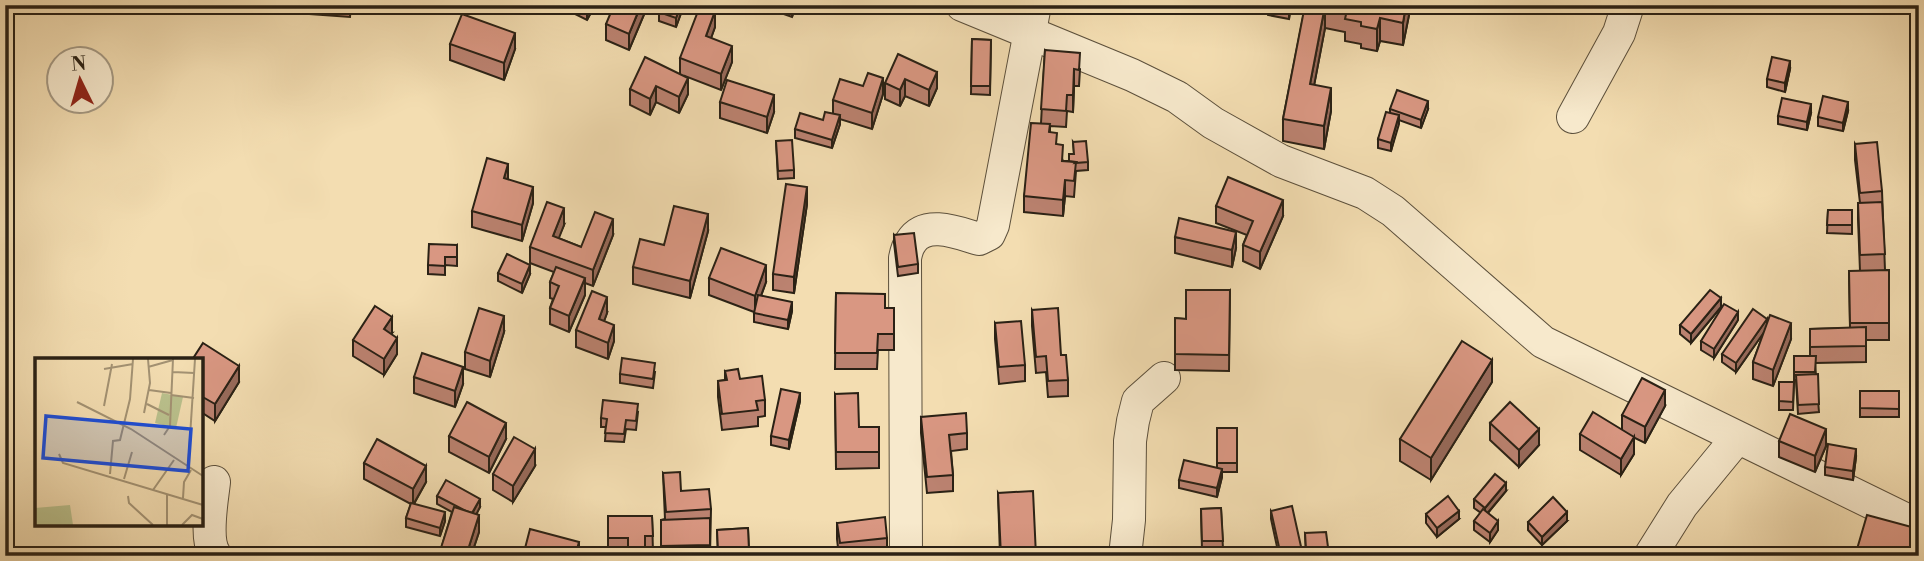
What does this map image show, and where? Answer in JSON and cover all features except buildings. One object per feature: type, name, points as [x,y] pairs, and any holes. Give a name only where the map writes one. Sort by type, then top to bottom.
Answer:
[{"type":"street","points":[[962,5],[1032,19],[1177,97],[1213,123],[1281,161],[1365,193],[1393,211],[1543,342],[1919,526]]},
{"type":"street","points":[[1573,117],[1619,33],[1628,5]]},
{"type":"street","points":[[906,556],[905,258],[911,240],[924,231],[946,229],[979,239],[989,234],[1019,96],[1032,19]]},
{"type":"street","points":[[1125,556],[1133,421],[1138,401],[1164,377]]},
{"type":"street","points":[[1650,556],[1682,505],[1737,438]]},
{"type":"street","points":[[214,482],[210,527],[212,550],[216,556]]}]
